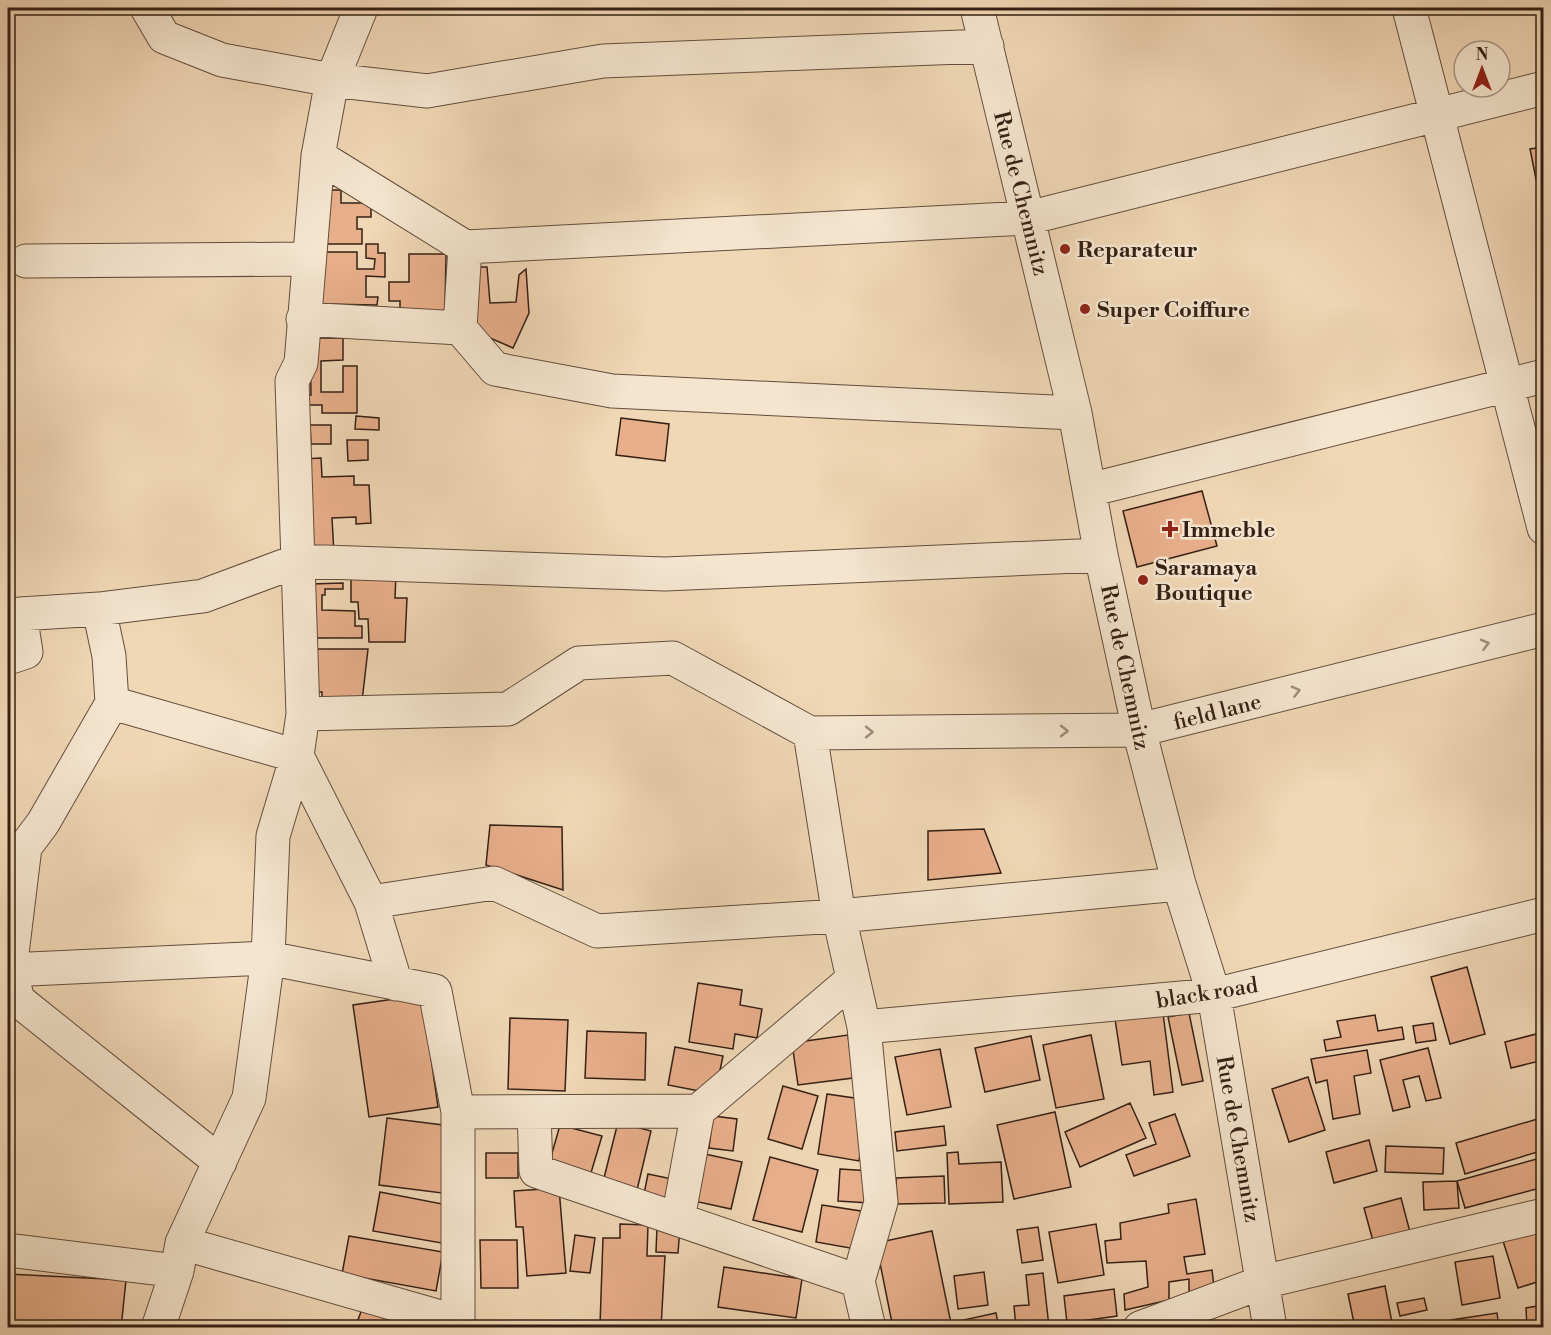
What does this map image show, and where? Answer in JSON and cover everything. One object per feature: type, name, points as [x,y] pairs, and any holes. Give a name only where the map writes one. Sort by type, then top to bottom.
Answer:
[{"type":"street","points":[[147,8],[164,37],[222,60],[332,80],[428,91],[603,61],[987,46]]},
{"type":"street","points":[[158,1328],[179,1257],[249,1098],[268,958],[273,836],[297,756],[303,714],[291,381],[301,363],[318,156],[332,80],[362,8]]},
{"type":"street","name":"Rue de Chemnitz","points":[[977,8],[1075,413],[1101,555],[1139,730],[1179,884],[1215,995],[1270,1328]]},
{"type":"street","points":[[1409,8],[1544,528]]},
{"type":"street","points":[[318,156],[465,247],[1028,218],[1544,88]]},
{"type":"street","points":[[465,247],[460,328],[495,369],[612,391],[1075,413]]},
{"type":"street","points":[[26,261],[309,259]]},
{"type":"street","points":[[303,319],[460,328]]},
{"type":"street","points":[[1089,490],[1544,376]]},
{"type":"street","points":[[8,658],[26,652],[20,614],[99,609],[203,596],[297,561],[664,574],[1101,555]]},
{"type":"street","points":[[99,609],[109,656],[112,703],[43,822],[25,847],[13,887],[9,970],[18,1000],[220,1162]]},
{"type":"street","name":"field lane","points":[[810,733],[1139,730],[1544,629]]},
{"type":"street","points":[[303,714],[508,709],[579,663],[673,658],[810,733],[839,916],[864,1027],[881,1202],[858,1281],[869,1328]]},
{"type":"street","points":[[112,703],[297,756],[371,902],[396,984]]},
{"type":"street","points":[[371,902],[494,883],[597,931],[839,916],[1179,884]]},
{"type":"street","name":"black road","points":[[864,1027],[1215,995],[1544,914]]},
{"type":"street","points":[[8,1250],[179,1257],[458,1325],[458,1112],[435,991],[268,958],[9,970]]},
{"type":"street","points":[[678,1219],[698,1111],[853,979]]},
{"type":"street","points":[[458,1112],[698,1111]]},
{"type":"street","points":[[534,1112],[536,1172],[858,1281]]},
{"type":"street","points":[[1140,1328],[1263,1282],[1544,1215]]},
{"type":"building","points":[[1544,147],[1544,193],[1539,194],[1530,149]]},
{"type":"building","points":[[324,190],[341,190],[341,203],[371,203],[371,217],[357,217],[357,229],[362,229],[362,244],[324,244]]},
{"type":"building","points":[[366,244],[378,244],[378,253],[385,253],[385,277],[366,276],[366,297],[378,297],[377,305],[320,304],[321,252],[357,252],[357,269],[374,269],[375,259],[366,258]]},
{"type":"building","points":[[409,254],[446,254],[445,312],[400,311],[400,301],[389,301],[389,282],[409,282]]},
{"type":"building","points":[[480,267],[487,267],[490,303],[516,302],[519,275],[526,269],[529,313],[513,348],[474,331]]},
{"type":"building","points":[[310,338],[343,338],[343,360],[321,361],[321,392],[343,392],[343,366],[357,366],[357,413],[322,413],[322,405],[304,405],[303,395],[311,395]]},
{"type":"building","points":[[356,416],[379,418],[379,430],[355,429]]},
{"type":"building","points":[[621,418],[669,424],[665,461],[616,455]]},
{"type":"building","points":[[310,425],[331,425],[331,444],[311,444]]},
{"type":"building","points":[[347,440],[368,440],[368,460],[348,461]]},
{"type":"building","points":[[321,458],[322,477],[354,476],[354,485],[369,485],[371,523],[356,524],[356,517],[332,518],[334,554],[309,555],[303,459]]},
{"type":"building","name":"Immeble","points":[[1202,491],[1217,546],[1137,567],[1123,511]]},
{"type":"building","points":[[396,574],[395,598],[407,598],[405,642],[369,642],[368,619],[359,619],[358,602],[351,602],[351,575]]},
{"type":"building","points":[[343,583],[343,589],[325,589],[325,595],[322,595],[322,610],[355,611],[355,626],[362,626],[362,638],[313,638],[311,584]]},
{"type":"building","points":[[313,649],[368,649],[361,710],[322,701],[322,692],[313,692]]},
{"type":"building","points":[[490,825],[562,827],[563,890],[486,865]]},
{"type":"building","points":[[984,829],[1001,873],[928,880],[928,831]]},
{"type":"building","points":[[1467,967],[1485,1034],[1450,1044],[1431,977]]},
{"type":"building","points":[[698,983],[742,990],[740,1005],[762,1009],[757,1038],[735,1034],[733,1049],[689,1042]]},
{"type":"building","points":[[422,995],[438,1107],[369,1117],[353,1005]]},
{"type":"building","points":[[1163,1013],[1173,1092],[1154,1095],[1150,1061],[1122,1065],[1115,1019]]},
{"type":"building","points":[[1189,1013],[1203,1081],[1182,1085],[1168,1017]]},
{"type":"building","points":[[1375,1015],[1378,1031],[1402,1027],[1404,1039],[1326,1051],[1324,1040],[1341,1037],[1337,1021]]},
{"type":"building","points":[[510,1018],[568,1020],[565,1091],[508,1089]]},
{"type":"building","points":[[1433,1023],[1436,1040],[1416,1043],[1413,1026]]},
{"type":"building","points":[[587,1031],[646,1033],[645,1080],[585,1078]]},
{"type":"building","points":[[1544,1032],[1544,1060],[1511,1068],[1505,1042]]},
{"type":"building","points":[[848,1035],[853,1078],[798,1085],[792,1043]]},
{"type":"building","points":[[1091,1035],[1104,1099],[1056,1108],[1043,1045]]},
{"type":"building","points":[[1031,1036],[1040,1080],[985,1092],[975,1048]]},
{"type":"building","points":[[675,1047],[723,1056],[715,1094],[668,1085]]},
{"type":"building","points":[[1428,1048],[1441,1098],[1426,1101],[1419,1076],[1403,1080],[1410,1107],[1393,1111],[1380,1060]]},
{"type":"building","points":[[940,1049],[951,1107],[907,1115],[895,1057]]},
{"type":"building","points":[[1367,1050],[1371,1073],[1354,1076],[1360,1114],[1333,1119],[1327,1080],[1316,1083],[1311,1059]]},
{"type":"building","points":[[1308,1077],[1325,1130],[1289,1142],[1272,1089]]},
{"type":"building","points":[[783,1086],[818,1096],[802,1149],[768,1139]]},
{"type":"building","points":[[827,1094],[868,1100],[859,1161],[818,1154]]},
{"type":"building","points":[[1130,1103],[1146,1138],[1080,1167],[1065,1132]]},
{"type":"building","points":[[1055,1112],[1071,1187],[1014,1199],[997,1125]]},
{"type":"building","points":[[1175,1114],[1190,1156],[1134,1176],[1126,1155],[1156,1144],[1149,1123]]},
{"type":"building","points":[[713,1116],[737,1119],[733,1151],[709,1148]]},
{"type":"building","points":[[1544,1117],[1544,1150],[1465,1174],[1456,1143]]},
{"type":"building","points":[[387,1118],[451,1126],[442,1193],[379,1185]]},
{"type":"building","points":[[618,1122],[651,1131],[637,1190],[603,1182]]},
{"type":"building","points":[[560,1125],[602,1136],[590,1176],[549,1164]]},
{"type":"building","points":[[944,1126],[946,1145],[897,1151],[895,1132]]},
{"type":"building","points":[[1369,1140],[1377,1171],[1334,1183],[1326,1152]]},
{"type":"building","points":[[1386,1146],[1444,1148],[1443,1174],[1385,1172]]},
{"type":"building","points":[[958,1152],[959,1164],[1001,1162],[1003,1202],[949,1204],[947,1153]]},
{"type":"building","points":[[486,1153],[518,1153],[518,1178],[486,1178]]},
{"type":"building","points":[[705,1154],[742,1162],[731,1209],[694,1201]]},
{"type":"building","points":[[770,1157],[818,1170],[802,1232],[753,1220]]},
{"type":"building","points":[[1544,1157],[1544,1187],[1465,1208],[1457,1181]]},
{"type":"building","points":[[840,1169],[872,1171],[869,1203],[838,1201]]},
{"type":"building","points":[[648,1174],[677,1180],[673,1200],[644,1194]]},
{"type":"building","points":[[944,1176],[945,1203],[897,1204],[896,1178]]},
{"type":"building","points":[[1457,1181],[1459,1208],[1424,1210],[1423,1182]]},
{"type":"building","points":[[559,1188],[566,1273],[527,1276],[523,1227],[516,1227],[514,1191]]},
{"type":"building","points":[[380,1192],[453,1206],[447,1244],[373,1231]]},
{"type":"building","points":[[1401,1198],[1410,1232],[1373,1241],[1364,1208]]},
{"type":"building","points":[[1196,1199],[1205,1254],[1184,1257],[1187,1274],[1212,1270],[1214,1287],[1189,1296],[1189,1279],[1169,1282],[1169,1300],[1125,1310],[1124,1294],[1148,1287],[1146,1261],[1107,1263],[1105,1241],[1121,1239],[1120,1223],[1169,1213],[1168,1204]]},
{"type":"building","points":[[822,1205],[867,1212],[861,1250],[816,1242]]},
{"type":"building","points":[[620,1224],[648,1225],[647,1256],[665,1256],[661,1328],[600,1325],[603,1238],[620,1238]]},
{"type":"building","points":[[1096,1224],[1104,1275],[1058,1283],[1049,1232]]},
{"type":"building","points":[[657,1226],[680,1227],[678,1253],[656,1252]]},
{"type":"building","points":[[1038,1227],[1043,1260],[1022,1263],[1017,1230]]},
{"type":"building","points":[[1544,1229],[1544,1280],[1518,1288],[1503,1241]]},
{"type":"building","points":[[932,1231],[952,1328],[893,1328],[876,1243]]},
{"type":"building","points":[[575,1235],[595,1238],[590,1273],[570,1271]]},
{"type":"building","points":[[349,1236],[443,1252],[436,1291],[342,1274]]},
{"type":"building","points":[[480,1240],[517,1240],[518,1288],[481,1288]]},
{"type":"building","points":[[1493,1256],[1500,1298],[1462,1305],[1455,1262]]},
{"type":"building","points":[[724,1267],[802,1279],[796,1318],[718,1307]]},
{"type":"building","points":[[984,1272],[988,1305],[958,1309],[954,1276]]},
{"type":"building","points":[[1043,1273],[1049,1327],[1016,1328],[1014,1306],[1029,1305],[1026,1275]]},
{"type":"building","points":[[8,1274],[126,1280],[121,1328],[8,1328]]},
{"type":"building","points":[[1385,1286],[1393,1328],[1355,1328],[1348,1294]]},
{"type":"building","points":[[1114,1289],[1117,1316],[1067,1323],[1064,1296]]},
{"type":"building","points":[[1424,1298],[1427,1310],[1400,1316],[1397,1303]]},
{"type":"building","points":[[365,1301],[416,1320],[413,1328],[355,1328]]},
{"type":"building","points":[[1544,1305],[1543,1328],[1527,1328],[1526,1308]]},
{"type":"building","points":[[996,1313],[999,1328],[961,1328],[959,1321]]},
{"type":"building","points":[[1497,1313],[1499,1328],[1452,1328],[1451,1320]]},
{"type":"building","points":[[1426,1321],[1427,1328],[1405,1328],[1405,1324]]},
{"type":"place","name":"Reparateur","points":[[1065,249]]},
{"type":"place","name":"Super Coiffure","points":[[1085,309]]},
{"type":"place","name":"Immeble","points":[[1170,529]]},
{"type":"place","name":"Saramaya Boutique","points":[[1143,580]]}]
